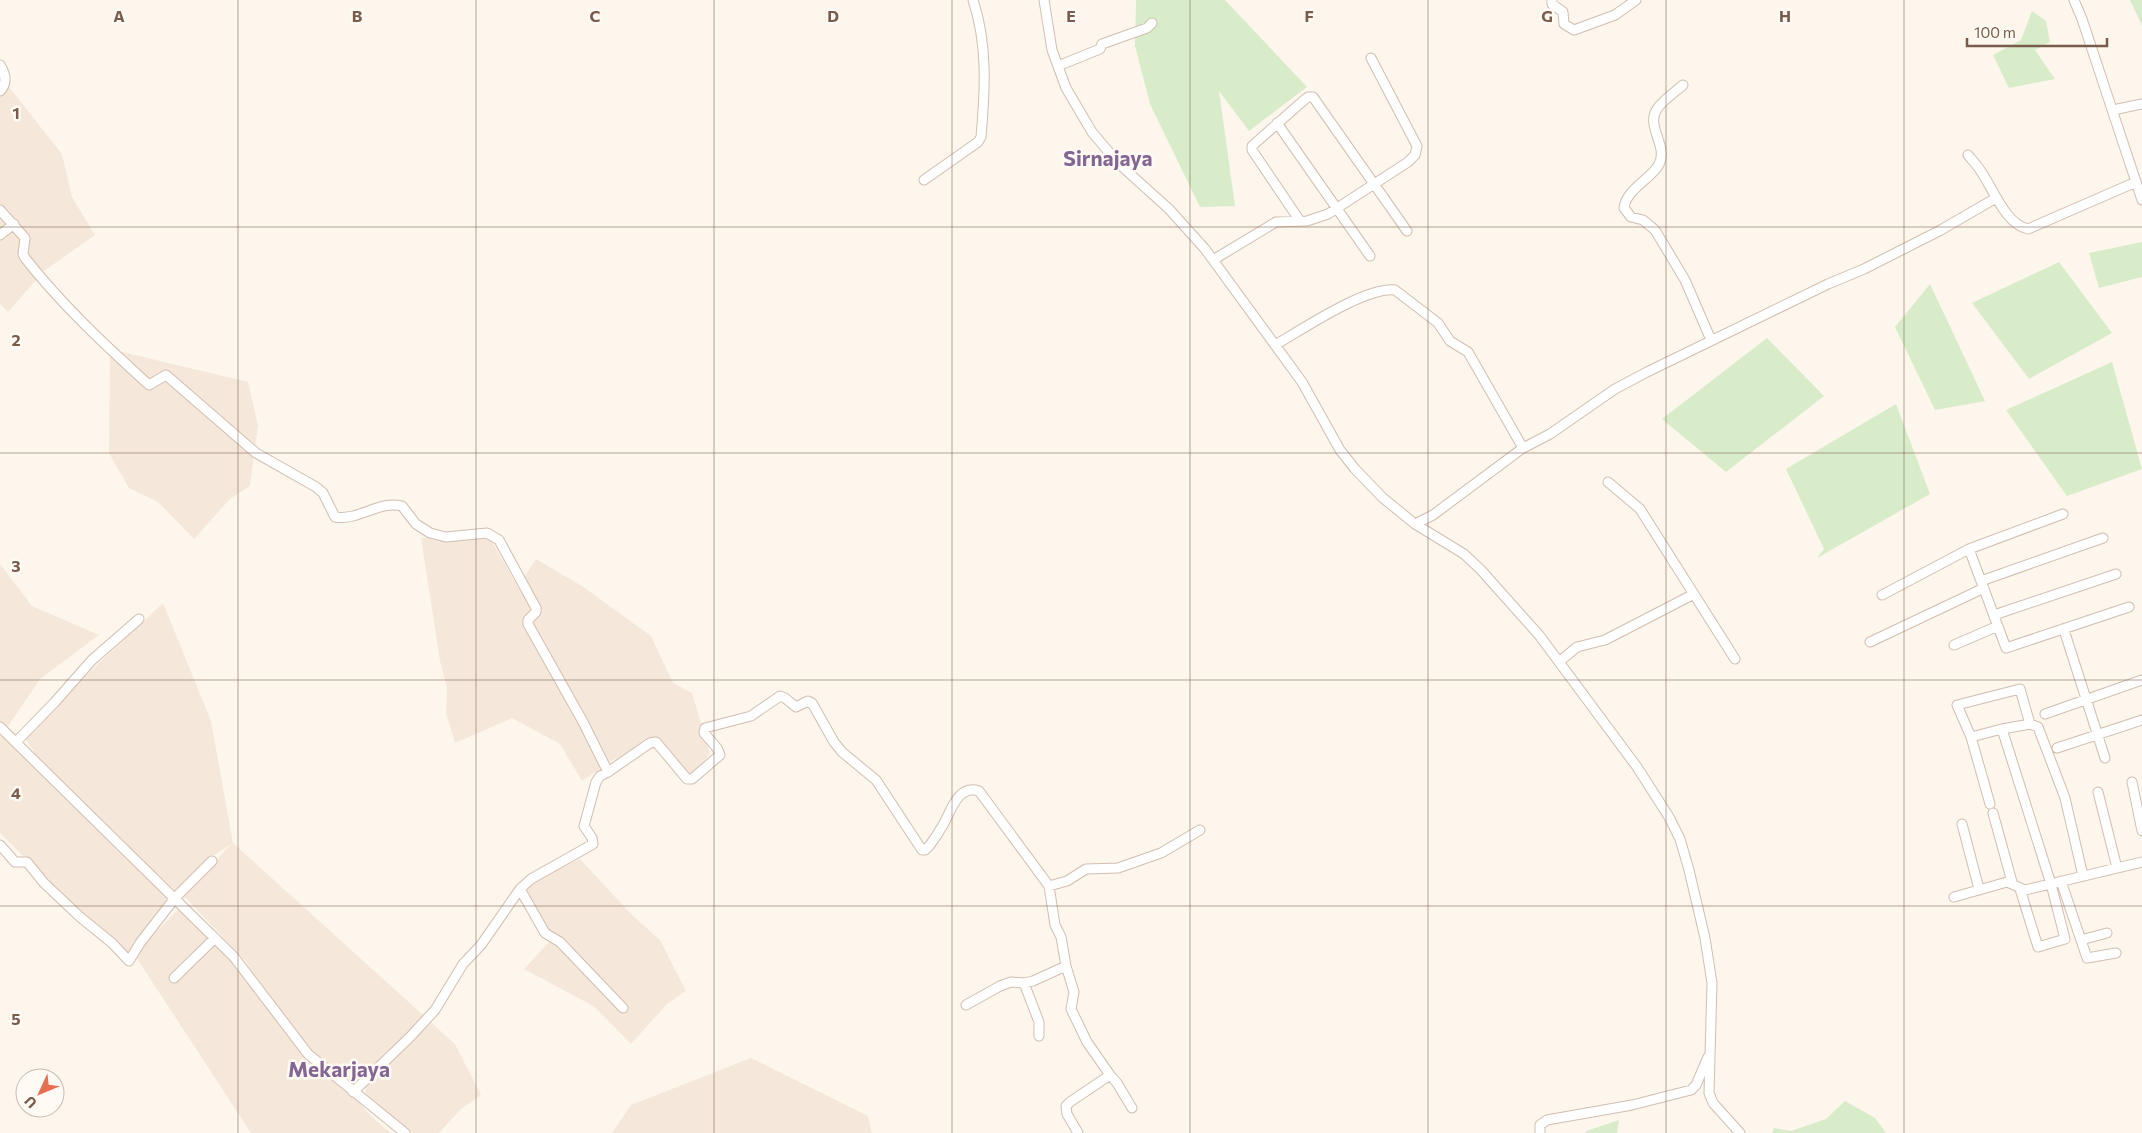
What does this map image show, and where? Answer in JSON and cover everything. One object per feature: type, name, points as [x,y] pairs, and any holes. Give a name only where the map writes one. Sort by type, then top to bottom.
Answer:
[{"type":"street","points":[[924,180],[978,142],[981,137],[985,102],[982,37],[974,0]]},
{"type":"street","points":[[1044,0],[1052,50],[1066,88],[1092,132],[1118,163],[1185,226],[1213,260],[1302,382],[1347,460],[1383,498],[1414,524],[1464,554],[1560,661],[1637,767],[1669,817],[1680,839],[1689,870],[1705,938],[1712,983],[1709,1093],[1718,1109],[1740,1133]]},
{"type":"street","points":[[1552,0],[1552,4],[1563,12],[1564,24],[1574,30],[1615,15],[1636,0]]},
{"type":"street","points":[[2074,0],[2113,110],[2142,200]]},
{"type":"street","points":[[1058,66],[1100,49],[1102,44],[1152,24]]},
{"type":"street","points":[[1213,260],[1276,222],[1316,219],[1408,162],[1415,154],[1417,146],[1371,58]]},
{"type":"street","points":[[0,65],[5,75],[5,82],[0,91]]},
{"type":"street","points":[[1683,85],[1656,110],[1654,126],[1662,156],[1658,166],[1631,194],[1624,208],[1631,217],[1643,220],[1655,230],[1685,280],[1711,340]]},
{"type":"street","points":[[1300,221],[1252,150],[1255,143],[1277,123],[1308,97],[1313,97],[1372,184],[1407,231]]},
{"type":"street","points":[[2113,110],[2142,104]]},
{"type":"street","points":[[1277,123],[1370,256]]},
{"type":"street","points":[[1968,155],[2012,219],[2022,228],[2028,229],[2136,182]]},
{"type":"street","points":[[1414,524],[1432,515],[1522,448],[1569,422],[1616,389],[1711,340],[1828,284],[1864,270],[1940,231],[1996,198]]},
{"type":"street","points":[[0,210],[25,238],[25,258],[65,305],[94,335],[149,385],[166,375],[256,453],[316,487],[323,493],[335,517],[364,513],[390,504],[402,506],[416,524],[430,533],[446,537],[487,533],[499,540],[536,608],[536,612],[528,620],[528,624],[583,722],[608,772]]},
{"type":"street","points":[[0,235],[14,224]]},
{"type":"street","points":[[1275,345],[1338,309],[1380,291],[1395,290],[1438,323],[1450,341],[1468,352],[1522,448]]},
{"type":"street","points":[[1608,482],[1640,509],[1735,659]]},
{"type":"street","points":[[1882,595],[1969,549],[2063,514]]},
{"type":"street","points":[[1870,642],[1982,585],[2104,538]]},
{"type":"street","points":[[1969,549],[2006,648],[2129,607]]},
{"type":"street","points":[[1994,615],[2116,574]]},
{"type":"street","points":[[1560,661],[1577,647],[1605,640],[1694,594]]},
{"type":"street","points":[[16,742],[92,660],[139,619]]},
{"type":"street","points":[[1954,645],[1998,626]]},
{"type":"street","points":[[2064,630],[2105,758]]},
{"type":"street","points":[[2045,714],[2142,680]]},
{"type":"street","points":[[2002,729],[2051,886],[2065,939],[2038,947],[2020,889],[2012,882],[1970,737],[1957,705],[2020,689],[2030,724]]},
{"type":"street","points":[[353,1092],[431,1015],[463,964],[481,945],[520,889],[531,879],[593,844],[592,838],[584,826],[596,782],[600,776],[656,742],[690,779],[720,755],[717,748],[704,733],[705,728],[751,716],[780,696],[796,707],[808,701],[815,707],[834,742],[842,752],[876,780],[922,850],[925,850],[930,845],[955,801],[966,791],[974,789],[979,791],[988,800],[997,816],[1049,886],[1055,924],[1061,937],[1066,966],[1074,992],[1071,1009],[1087,1042],[1110,1076],[1117,1083],[1132,1108]]},
{"type":"street","points":[[2057,748],[2142,720]]},
{"type":"street","points":[[1970,737],[2030,724],[2038,727],[2065,798],[2083,876]]},
{"type":"street","points":[[2,732],[16,742],[216,938],[244,969],[300,1045],[353,1092],[405,1133]]},
{"type":"street","points":[[2132,782],[2142,831]]},
{"type":"street","points":[[2098,792],[2117,868]]},
{"type":"street","points":[[1962,824],[1979,889]]},
{"type":"street","points":[[1049,886],[1067,880],[1086,869],[1118,868],[1162,853],[1200,830]]},
{"type":"street","points":[[0,845],[16,862],[27,862],[44,883],[80,917],[112,943],[126,960],[131,960],[140,943],[175,898],[212,861]]},
{"type":"street","points":[[2020,889],[2051,886],[2061,881],[2142,862]]},
{"type":"street","points":[[2061,881],[2088,958],[2116,953]]},
{"type":"street","points":[[1954,897],[2001,883],[2012,882]]},
{"type":"street","points":[[520,889],[545,932],[560,942],[623,1008]]},
{"type":"street","points":[[2081,940],[2107,933]]},
{"type":"street","points":[[174,978],[216,938]]},
{"type":"street","points":[[966,1005],[1011,982],[1024,983],[1044,977],[1066,966]]},
{"type":"street","points":[[1024,983],[1039,1022],[1039,1036]]},
{"type":"street","points":[[1540,1133],[1540,1125],[1547,1120],[1632,1104],[1691,1090],[1696,1085],[1710,1054]]},
{"type":"street","points":[[1078,1133],[1067,1114],[1066,1106],[1110,1076]]},
{"type":"shaded area","points":[[5,82],[62,154],[72,197],[95,235],[44,271],[8,312],[0,304],[0,85]]},
{"type":"shaded area","points":[[110,349],[248,382],[258,425],[250,486],[230,499],[194,539],[158,502],[129,488],[109,453]]},
{"type":"shaded area","points":[[487,533],[525,599],[521,582],[536,559],[582,586],[651,636],[673,683],[692,693],[710,754],[690,779],[650,744],[604,764],[575,717],[601,768],[582,781],[560,744],[512,718],[455,743],[446,713],[447,688],[440,661],[421,538]]},
{"type":"shaded area","points":[[0,564],[32,606],[99,635],[40,679],[5,731],[50,775],[26,740],[30,728],[163,603],[211,721],[233,843],[455,1044],[481,1095],[462,1108],[439,1133],[407,1133],[362,1097],[366,1093],[365,1082],[353,1092],[336,1077],[373,1118],[390,1133],[251,1133],[134,954],[183,905],[277,1010],[246,962],[184,896],[231,844],[211,857],[176,891],[65,790],[171,894],[124,958],[0,833],[0,737],[5,732],[0,727]]},
{"type":"shaded area","points":[[580,859],[632,915],[660,940],[686,991],[667,1004],[631,1044],[595,1007],[524,969],[553,938],[533,911],[525,884]]},
{"type":"shaded area","points":[[751,1058],[868,1116],[872,1133],[612,1133],[631,1105]]},
{"type":"green space","points":[[1136,0],[1225,0],[1307,87],[1249,131],[1219,91],[1235,206],[1200,207],[1150,104],[1135,46]]},
{"type":"green space","points":[[2130,0],[2142,0],[2142,26]]},
{"type":"green space","points":[[2032,11],[2046,21],[2050,42],[2035,50],[2055,79],[2009,88],[1993,55],[2021,40]]},
{"type":"green space","points":[[2142,242],[2142,277],[2099,288],[2089,253]]},
{"type":"green space","points":[[2059,262],[2112,333],[2029,379],[1972,303]]},
{"type":"green space","points":[[1930,284],[1985,401],[1935,410],[1895,327]]},
{"type":"green space","points":[[1767,338],[1824,396],[1726,472],[1662,419]]},
{"type":"green space","points":[[2112,362],[2142,469],[2067,496],[2006,410]]},
{"type":"green space","points":[[1896,404],[1930,494],[1817,558],[1824,549],[1786,469]]},
{"type":"green space","points":[[1845,1101],[1875,1118],[1886,1133],[1772,1133],[1774,1128],[1791,1131],[1826,1119]]},
{"type":"green space","points":[[1619,1120],[1617,1133],[1586,1133],[1586,1131]]},
{"type":"district","name":"Sirnajaya","points":[[1108,159]]},
{"type":"district","name":"Mekarjaya","points":[[339,1070]]}]
